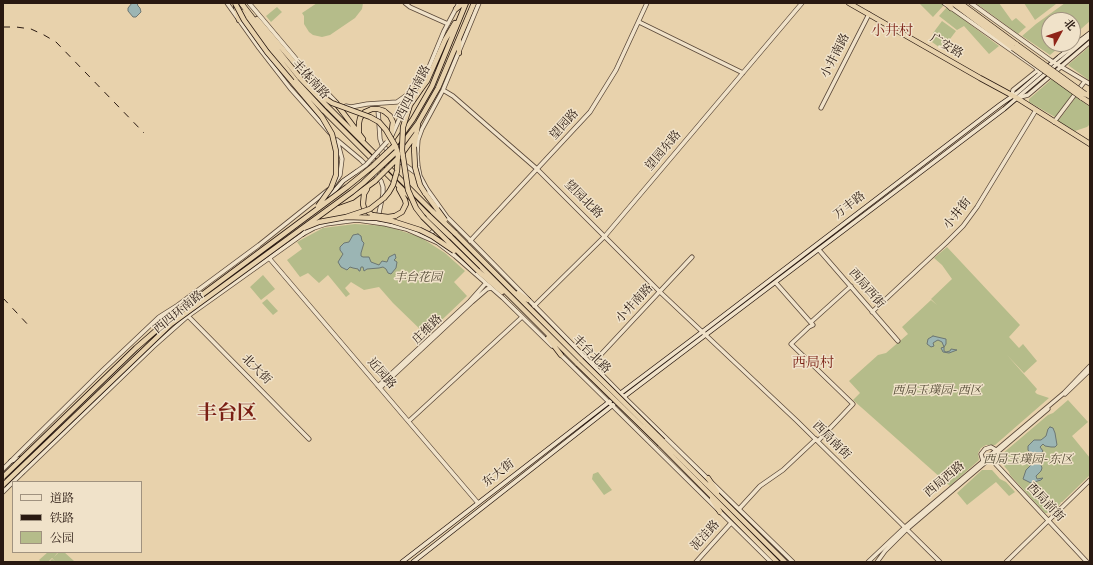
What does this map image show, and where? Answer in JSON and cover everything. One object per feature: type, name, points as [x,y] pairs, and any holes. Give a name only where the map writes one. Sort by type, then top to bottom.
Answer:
[{"type":"highway","points":[[235,3],[239,20]]},
{"type":"highway","points":[[235,3],[244,20],[267,52],[322,117],[332,134],[336,151],[336,175],[327,194],[314,211]]},
{"type":"highway","name":"丰体南路","points":[[235,3],[262,40],[300,78],[325,108],[380,163]]},
{"type":"highway","points":[[242,3],[300,78],[332,103],[366,115],[379,122],[386,130],[396,147],[398,154],[398,171],[393,185],[381,201],[370,209],[346,217],[319,222],[301,232]]},
{"type":"highway","points":[[456,9],[464,3]]},
{"type":"highway","name":"西四环南路","points":[[156,330],[368,170],[393,147],[413,119],[432,86],[461,15],[464,3]]},
{"type":"highway","name":"西四环南路","points":[[166,329],[191,308],[301,232],[363,183],[397,151],[418,123],[438,88],[474,3]]},
{"type":"highway","name":"广安路","points":[[849,3],[1017,98]]},
{"type":"highway","points":[[946,3],[1015,46]]},
{"type":"highway","points":[[960,3],[1083,96],[1090,103]]},
{"type":"highway","points":[[461,15],[450,30],[433,70],[410,106],[403,127],[402,150],[408,190],[416,208],[423,217],[478,271]]},
{"type":"highway","points":[[459,37],[459,53]]},
{"type":"highway","points":[[1083,96],[1090,98]]},
{"type":"highway","points":[[1017,98],[1090,144]]},
{"type":"highway","points":[[335,102],[371,150]]},
{"type":"highway","name":"丰体南路","points":[[325,108],[371,150],[380,163]]},
{"type":"highway","points":[[360,135],[358,128],[360,118],[365,112],[372,109],[378,109],[390,116],[392,122],[391,136]]},
{"type":"highway","points":[[418,123],[414,148],[416,171],[420,186],[425,193],[433,212]]},
{"type":"highway","points":[[336,204],[352,198],[375,181],[401,155],[416,134]]},
{"type":"highway","name":"丰台北路","points":[[380,163],[392,178],[433,212],[450,236],[536,322],[787,562]]},
{"type":"highway","name":"丰台北路","points":[[380,163],[433,212],[511,289],[546,324],[579,362]]},
{"type":"highway","points":[[370,185],[362,199],[364,208],[372,215],[388,217],[395,216],[404,209],[405,200],[403,193],[392,178]]},
{"type":"highway","points":[[346,217],[362,217],[392,221],[420,230],[444,243],[497,288],[512,298]]},
{"type":"highway","points":[[511,289],[528,300]]},
{"type":"highway","points":[[543,315],[546,324]]},
{"type":"highway","points":[[536,322],[561,355]]},
{"type":"highway","name":"西四环南路","points":[[3,485],[155,338]]},
{"type":"highway","name":"西四环南路","points":[[3,477],[136,348]]},
{"type":"highway","name":"丰台北路","points":[[662,442],[706,491],[778,562]]},
{"type":"highway","points":[[708,478],[724,501]]},
{"type":"highway","points":[[706,491],[720,512]]},
{"type":"street","name":"丰体南路","points":[[227,3],[259,48],[307,108],[337,140],[361,160],[380,181],[383,187],[383,194],[378,223]]},
{"type":"street","name":"丰体南路","points":[[249,3],[335,102]]},
{"type":"street","points":[[405,3],[410,7],[448,24]]},
{"type":"street","name":"西四环南路","points":[[168,320],[325,202],[343,181],[366,164],[387,142],[414,90],[427,72],[459,3]]},
{"type":"street","name":"西四环南路","points":[[420,176],[417,154],[418,140],[422,129],[443,90],[479,3]]},
{"type":"street","name":"望园路","points":[[470,241],[590,112],[616,70],[647,3]]},
{"type":"street","name":"望园东路","points":[[534,306],[605,236],[802,3]]},
{"type":"street","points":[[971,3],[1043,54],[1090,84]]},
{"type":"street","points":[[952,6],[1040,72]]},
{"type":"street","name":"小井南路","points":[[821,108],[869,14]]},
{"type":"street","points":[[638,22],[743,73]]},
{"type":"street","name":"万丰路","points":[[620,393],[702,332],[894,184],[1017,93],[1040,72],[1058,64],[1090,33]]},
{"type":"street","name":"万丰路","points":[[625,397],[1004,109],[1090,36]]},
{"type":"street","points":[[1058,64],[1090,42]]},
{"type":"street","points":[[1035,67],[1043,61],[1043,54]]},
{"type":"street","points":[[1054,122],[1085,80]]},
{"type":"street","points":[[301,101],[319,85]]},
{"type":"street","points":[[335,102],[351,107],[367,104],[398,102],[414,90]]},
{"type":"street","name":"望园北路","points":[[443,90],[453,96],[537,169],[702,332]]},
{"type":"street","points":[[307,108],[325,91]]},
{"type":"street","points":[[378,104],[380,139],[382,145],[420,176]]},
{"type":"street","points":[[1001,104],[1003,105],[1004,109]]},
{"type":"street","name":"小井街","points":[[872,312],[963,226],[977,207],[1036,110]]},
{"type":"street","points":[[306,208],[331,187],[340,175],[342,159],[337,140]]},
{"type":"street","points":[[913,178],[910,175],[927,160]]},
{"type":"street","name":"丰台北路","points":[[420,176],[426,189],[447,217],[470,241],[620,393],[793,562]]},
{"type":"street","points":[[880,204],[897,188],[897,185],[894,184]]},
{"type":"street","name":"西四环南路","points":[[3,469],[159,317],[178,305],[306,208],[325,202]]},
{"type":"street","name":"西四环南路","points":[[14,481],[186,315],[270,258],[319,216],[336,204]]},
{"type":"street","points":[[427,237],[447,217]]},
{"type":"street","name":"西四环南路","points":[[22,473],[27,463],[155,338],[301,232],[326,224],[356,220],[378,223]]},
{"type":"street","points":[[438,243],[436,237],[437,232],[450,220]]},
{"type":"street","name":"丰台北路","points":[[378,223],[406,229],[427,237],[438,243],[455,256],[486,283],[613,405],[770,562]]},
{"type":"street","name":"西局西街","points":[[819,250],[898,341]]},
{"type":"street","name":"小井南路","points":[[592,364],[692,257]]},
{"type":"street","name":"近园路","points":[[270,258],[478,503]]},
{"type":"street","name":"庄维路","points":[[379,387],[470,301],[486,283]]},
{"type":"street","points":[[739,509],[760,486],[783,470],[817,440],[853,404],[791,344],[813,325],[776,283]]},
{"type":"street","points":[[811,322],[851,286]]},
{"type":"street","name":"庄维路","points":[[379,387],[472,302],[487,289],[491,288]]},
{"type":"street","name":"北大街","points":[[178,305],[186,315],[309,439]]},
{"type":"street","points":[[409,421],[522,317]]},
{"type":"street","name":"西四环南路","points":[[11,461],[23,458],[156,330]]},
{"type":"street","name":"西局南街","points":[[702,332],[817,440],[905,529],[940,562]]},
{"type":"street","name":"西局西路","points":[[868,562],[983,461],[989,458],[996,450],[1064,393],[1090,366]]},
{"type":"street","name":"西局西路","points":[[877,562],[905,529],[1065,394],[1090,370]]},
{"type":"street","points":[[588,382],[600,384],[603,376]]},
{"type":"street","name":"东大街","points":[[402,562],[620,393]]},
{"type":"street","points":[[79,394],[91,407]]},
{"type":"street","name":"东大街","points":[[413,562],[625,397]]},
{"type":"street","points":[[983,461],[981,454],[985,449],[991,448],[996,450]]},
{"type":"street","name":"西局前街","points":[[989,458],[1088,562]]},
{"type":"street","points":[[1006,562],[1090,480]]},
{"type":"street","name":"西四环南路","points":[[3,492],[12,483]]},
{"type":"street","name":"泥洼路","points":[[696,562],[731,523]]},
{"type":"green space","points":[[317,3],[363,3],[362,9],[355,18],[330,35],[322,37],[313,35],[309,32],[304,24],[304,16],[302,13]]},
{"type":"green space","points":[[919,3],[941,3],[944,5],[933,17]]},
{"type":"green space","points":[[976,3],[999,3],[1012,21],[1016,18],[1026,27],[1018,34]]},
{"type":"green space","points":[[1024,3],[1056,4],[1046,12],[1041,12],[1041,15],[1035,20]]},
{"type":"green space","points":[[1065,3],[1090,3],[1090,21],[1081,29],[1081,12],[1053,12]]},
{"type":"green space","points":[[277,7],[282,12],[271,22],[266,16]]},
{"type":"green space","points":[[947,7],[999,46],[989,54],[964,26],[957,30],[939,16]]},
{"type":"green space","points":[[1041,20],[1041,49],[1022,36]]},
{"type":"green space","points":[[942,21],[956,31],[947,43],[940,38],[947,44],[943,50],[932,42],[936,36],[933,33]]},
{"type":"green space","points":[[1090,46],[1090,81],[1068,65]]},
{"type":"green space","points":[[1046,52],[1054,52],[1050,55]]},
{"type":"green space","points":[[1052,79],[1073,94],[1055,117],[1029,102],[1029,99]]},
{"type":"green space","points":[[1076,97],[1090,107],[1090,124],[1087,127],[1075,131],[1058,121]]},
{"type":"green space","name":"丰台花园","points":[[355,224],[386,226],[420,237],[445,253],[465,271],[454,282],[467,296],[426,335],[379,287],[364,290],[351,282],[345,288],[350,294],[346,297],[328,275],[319,283],[308,273],[300,277],[287,260],[302,249],[297,242],[323,228]]},
{"type":"green space","name":"西局玉璞园-西区","points":[[947,247],[1020,325],[1009,337],[1019,348],[1023,344],[1037,361],[1024,373],[1007,355],[1037,389],[1035,392],[1049,398],[995,445],[986,445],[981,448],[978,453],[979,460],[950,486],[853,400],[860,393],[849,381],[878,355],[886,353],[908,334],[902,327],[931,300],[937,305],[931,299],[952,279],[942,265],[934,258]]},
{"type":"green space","points":[[263,275],[275,289],[261,300],[250,287]]},
{"type":"green space","points":[[267,299],[278,311],[273,315],[262,303]]},
{"type":"green space","name":"西局玉璞园-东区","points":[[1068,400],[1088,422],[1072,436],[1090,458],[1090,475],[1061,502],[1052,513],[1045,513],[1010,475],[1001,462],[1002,454]]},
{"type":"green space","points":[[982,470],[992,470],[1015,492],[1009,496],[996,482],[967,505],[957,493]]},
{"type":"green space","points":[[598,472],[612,490],[604,495],[592,479],[593,474]]},
{"type":"green space","points":[[47,553],[57,553],[54,557],[58,553],[65,553],[74,561],[49,562],[52,559],[55,561],[52,558],[48,562],[41,562],[39,560]]},
{"type":"water","points":[[132,3],[137,3],[140,8],[141,12],[136,17],[133,17],[128,11],[128,8]]},
{"type":"water","points":[[358,234],[361,236],[364,243],[361,256],[369,257],[371,262],[379,265],[382,261],[387,262],[389,257],[395,254],[396,258],[394,260],[397,262],[396,268],[391,274],[388,273],[383,267],[367,269],[364,271],[363,267],[361,267],[359,271],[358,269],[350,267],[347,270],[341,267],[338,262],[343,254],[340,247],[344,243],[349,242],[353,235]]},
{"type":"water","points":[[933,336],[946,339],[946,344],[944,347],[942,342],[938,340],[933,343],[934,346],[931,347],[927,344],[928,339]]},
{"type":"water","points":[[944,347],[944,351],[946,352],[950,351],[951,349],[957,350],[949,353],[943,352],[941,348]]},
{"type":"water","points":[[1050,427],[1053,428],[1055,433],[1057,445],[1055,447],[1051,447],[1043,444],[1040,447],[1043,451],[1038,457],[1042,468],[1036,476],[1037,479],[1043,478],[1031,483],[1023,479],[1026,470],[1031,465],[1033,460],[1028,450],[1028,446],[1034,440],[1041,440],[1046,436]]},
{"type":"railway","points":[[3,27],[31,29],[56,42],[144,133]]},
{"type":"railway","points":[[3,298],[31,328]]},
{"type":"district","name":"小井村","points":[[892,32]]},
{"type":"district","name":"西局村","points":[[813,364]]},
{"type":"district","name":"丰台区","points":[[227,415]]}]
